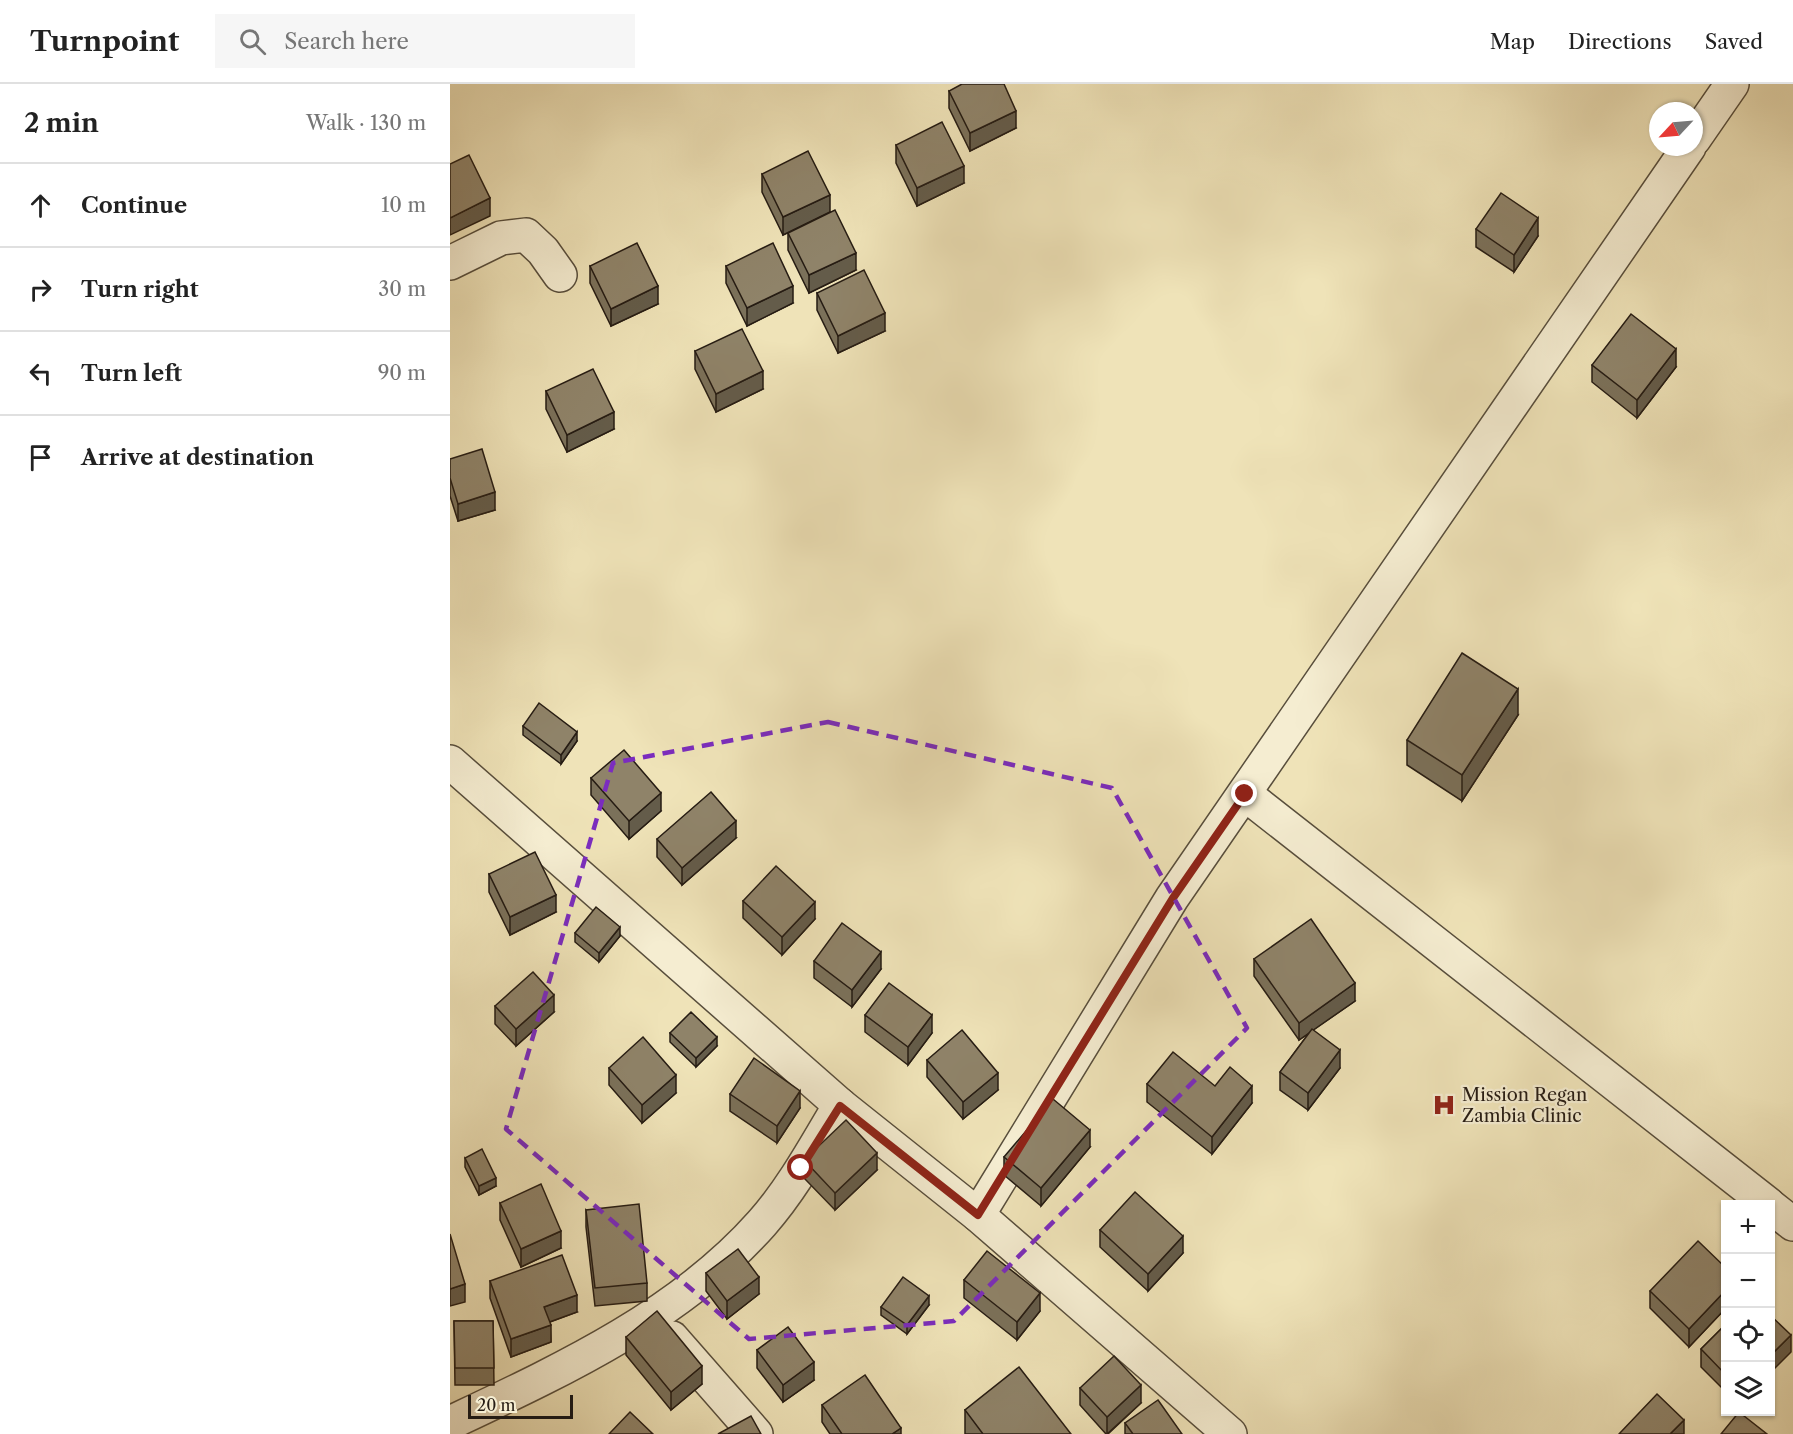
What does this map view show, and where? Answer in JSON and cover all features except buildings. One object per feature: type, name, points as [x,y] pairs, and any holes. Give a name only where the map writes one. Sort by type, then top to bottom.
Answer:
[{"type":"street","points":[[1703,126],[1732,84]]},
{"type":"street","points":[[978,1215],[1173,898],[1683,156]]},
{"type":"street","points":[[450,263],[501,238],[526,235],[543,251],[560,275]]},
{"type":"street","points":[[450,762],[840,1106],[978,1215],[1230,1434]]},
{"type":"street","points":[[1245,794],[1763,1200]]},
{"type":"street","points":[[450,1423],[509,1395],[653,1316],[722,1263],[763,1222],[840,1106]]},
{"type":"street","points":[[1775,1210],[1793,1224]]},
{"type":"street","points":[[653,1316],[756,1434]]},
{"type":"highlighted area","points":[[828,722],[1112,788],[1247,1028],[954,1321],[749,1339],[506,1129],[613,763]]},
{"type":"place","name":"Mission Regan Zambia Clinic","points":[[1444,1105]]},
{"type":"route","points":[[801,1168],[840,1106],[978,1215],[1173,898],[1245,794]]}]
